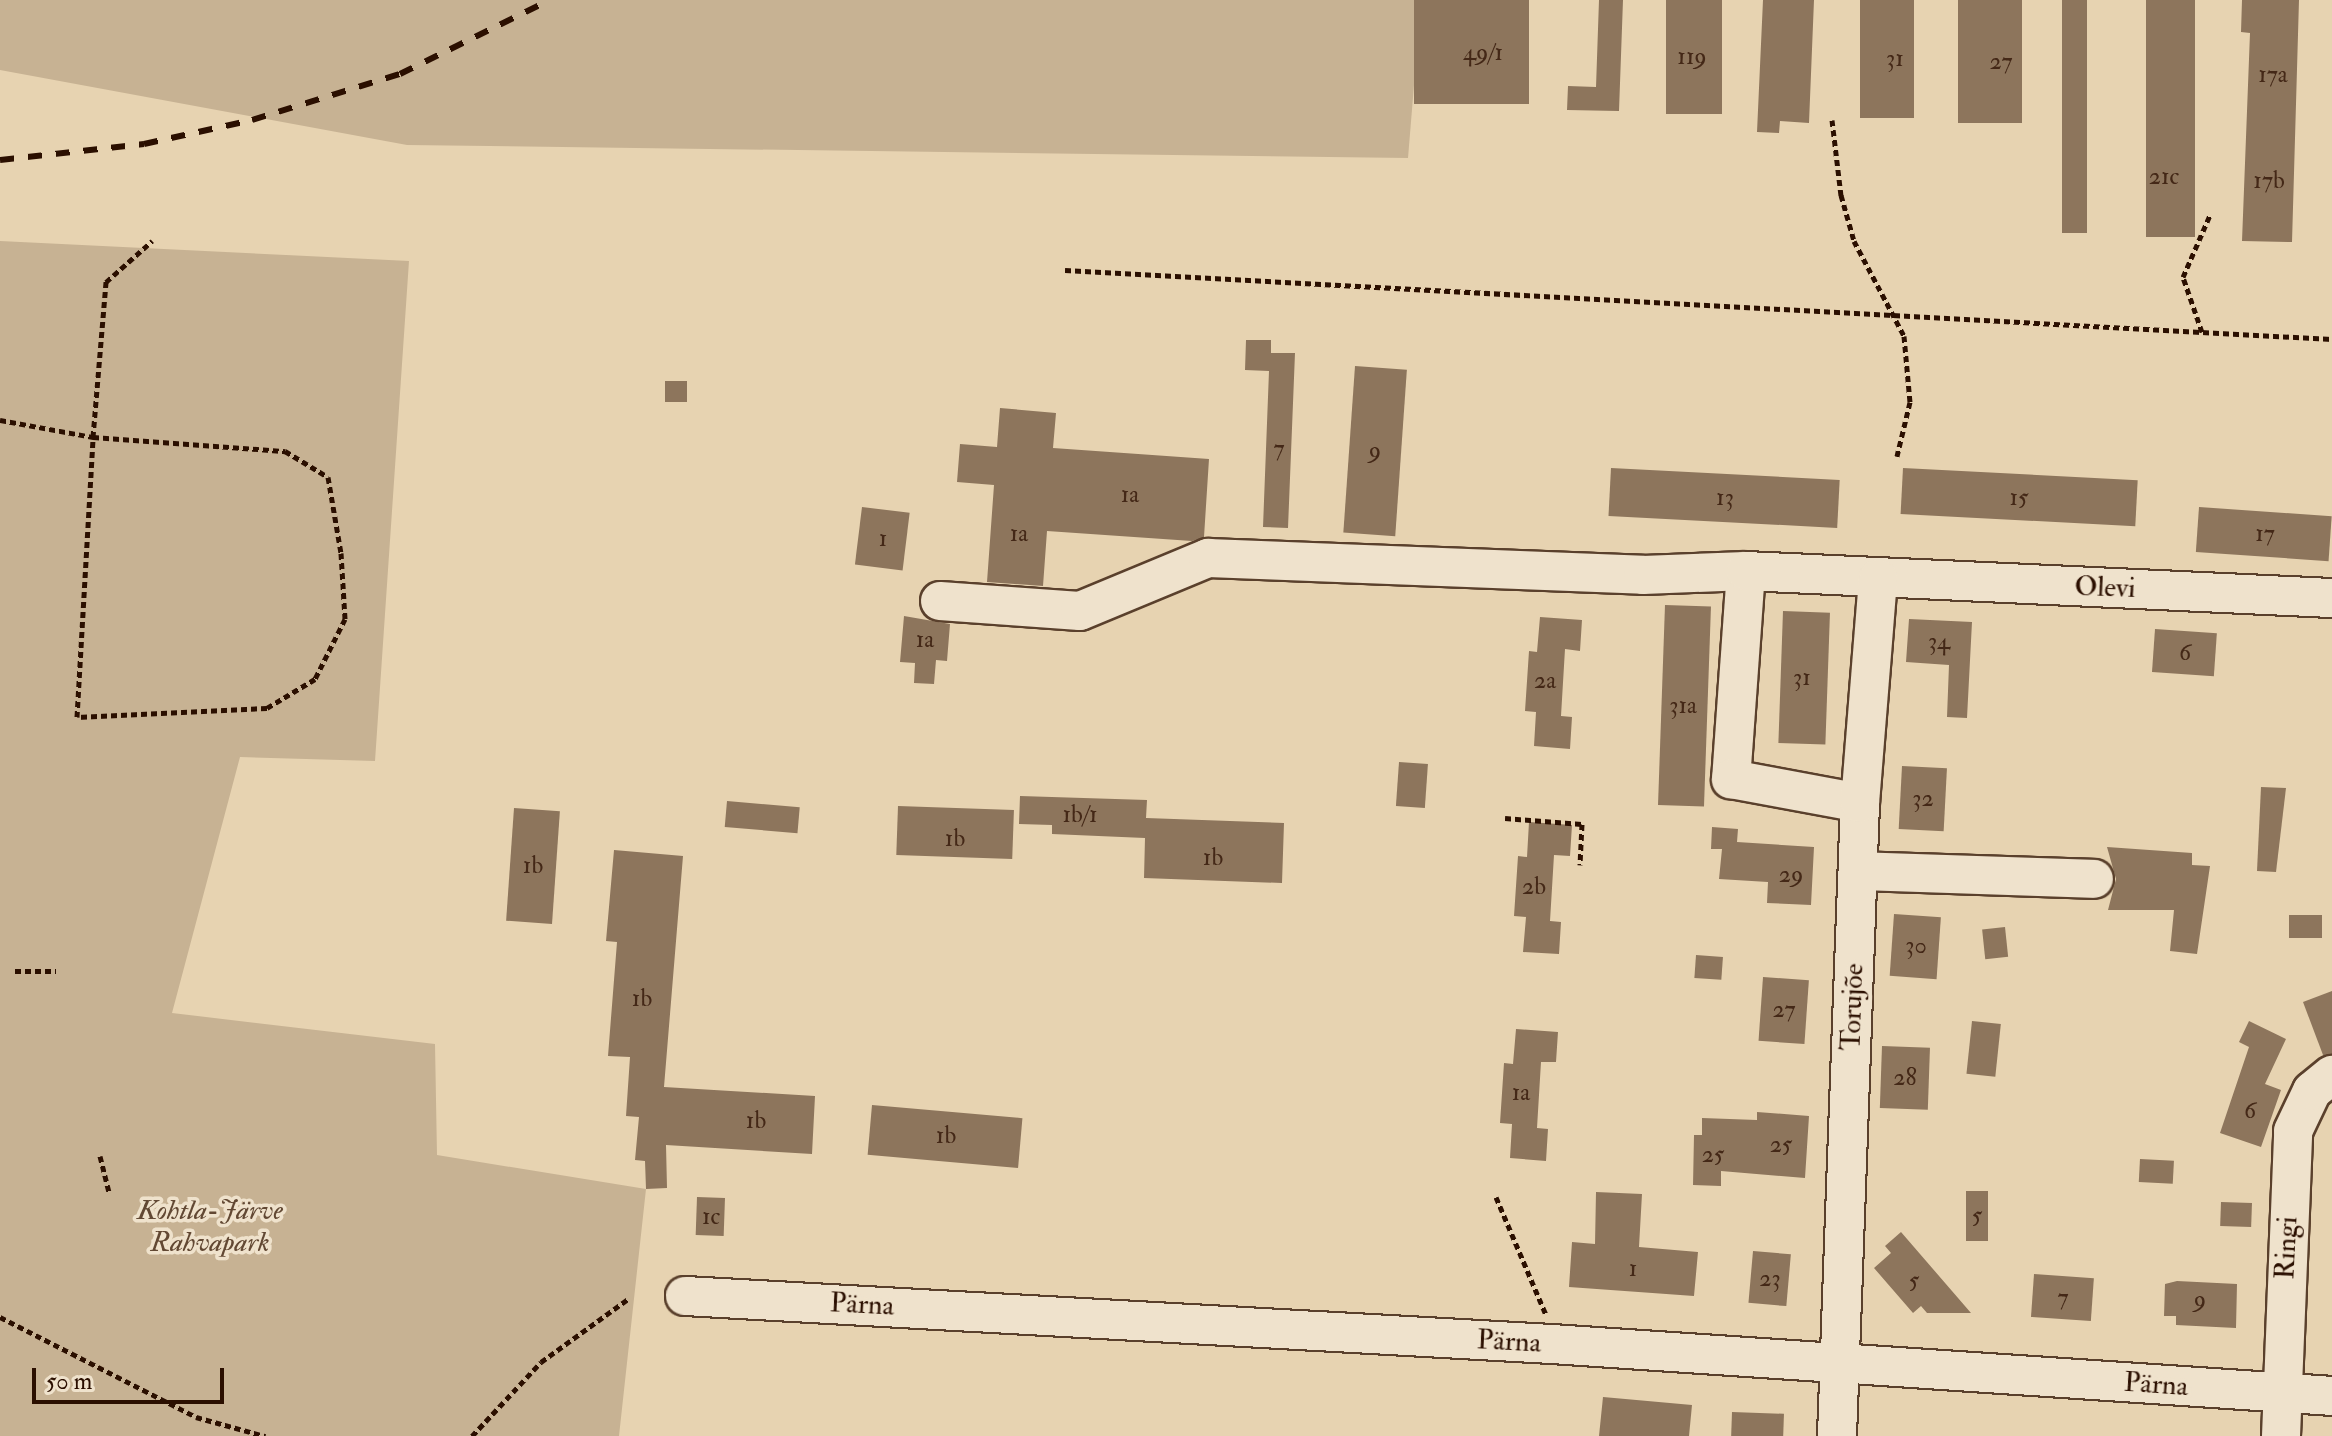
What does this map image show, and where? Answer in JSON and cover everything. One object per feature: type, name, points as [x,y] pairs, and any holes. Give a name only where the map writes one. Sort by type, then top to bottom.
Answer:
[{"type":"street","name":"Olevi","points":[[940,601],[1080,611],[1208,558],[1643,575],[1746,571],[2332,598]]},
{"type":"street","points":[[1746,571],[1731,779],[1860,803]]},
{"type":"street","name":"Torujõe","points":[[1837,1436],[1860,803],[1878,579]]},
{"type":"street","points":[[1858,871],[2094,879]]},
{"type":"street","name":"Ringi","points":[[2281,1436],[2293,1131],[2312,1091],[2332,1075]]},
{"type":"street","name":"Pärna","points":[[685,1296],[2332,1396]]},
{"type":"path","points":[[1832,120],[1841,195],[1854,241],[1904,336],[1910,402],[1897,456]]},
{"type":"path","points":[[2202,332],[2183,277],[2210,215]]},
{"type":"path","points":[[0,420],[93,437],[285,451],[328,477],[341,553],[345,619],[315,679],[267,708],[77,717],[93,437],[106,282],[152,241]]},
{"type":"path","points":[[1065,270],[2332,339]]},
{"type":"path","points":[[1505,818],[1582,824],[1580,865]]},
{"type":"path","points":[[15,971],[56,971]]},
{"type":"path","points":[[100,1156],[109,1192]]},
{"type":"path","points":[[1496,1197],[1550,1323]]},
{"type":"path","points":[[472,1436],[541,1362],[628,1299]]},
{"type":"path","points":[[0,1317],[196,1417],[265,1436]]},
{"type":"green space","points":[[0,0],[1421,0],[1408,158],[407,145],[0,70]]},
{"type":"green space","name":"Kohtla-Järve Rahvapark","points":[[0,241],[409,261],[375,761],[240,757],[172,1013],[435,1044],[437,1155],[646,1189],[619,1436],[0,1436]]},
{"type":"building","points":[[1414,0],[1529,0],[1529,104],[1414,104]]},
{"type":"building","points":[[1599,0],[1623,0],[1619,111],[1567,110],[1568,86],[1596,87]]},
{"type":"building","points":[[1666,0],[1722,0],[1722,114],[1666,114]]},
{"type":"building","points":[[1763,0],[1814,0],[1809,123],[1780,121],[1779,133],[1757,132]]},
{"type":"building","points":[[1860,0],[1914,0],[1914,118],[1860,118]]},
{"type":"building","points":[[1958,0],[2022,0],[2022,123],[1958,123]]},
{"type":"building","points":[[2062,0],[2087,0],[2087,233],[2062,233]]},
{"type":"building","points":[[2146,0],[2195,0],[2195,237],[2146,237]]},
{"type":"building","points":[[2242,0],[2299,0],[2292,242],[2242,241],[2250,33],[2241,32]]},
{"type":"building","points":[[1246,340],[1271,340],[1271,353],[1295,353],[1288,528],[1263,527],[1269,371],[1245,370]]},
{"type":"building","points":[[1355,366],[1407,370],[1395,536],[1343,533]]},
{"type":"building","points":[[665,381],[687,381],[687,402],[665,402]]},
{"type":"building","points":[[1000,408],[1056,413],[1053,448],[1209,459],[1204,537],[1192,541],[1047,531],[1043,586],[987,582],[994,485],[957,482],[960,444],[997,447]]},
{"type":"building","points":[[1611,468],[1840,480],[1837,528],[1608,516]]},
{"type":"building","points":[[1903,468],[2138,480],[2135,526],[1901,514]]},
{"type":"building","points":[[862,507],[910,513],[903,570],[855,565]]},
{"type":"building","points":[[2199,507],[2332,516],[2329,561],[2196,552]]},
{"type":"building","points":[[1665,605],[1711,607],[1704,806],[1658,805]]},
{"type":"building","points":[[1783,611],[1830,613],[1825,745],[1778,743]]},
{"type":"building","points":[[904,616],[950,624],[947,661],[936,660],[934,684],[914,683],[915,663],[900,662]]},
{"type":"building","points":[[1540,617],[1582,620],[1580,651],[1565,649],[1561,716],[1572,717],[1570,749],[1534,746],[1536,712],[1525,711],[1529,651],[1537,652]]},
{"type":"building","points":[[1909,619],[1972,622],[1967,718],[1947,717],[1949,665],[1906,662]]},
{"type":"building","points":[[2155,629],[2217,633],[2214,676],[2152,672]]},
{"type":"building","points":[[1399,762],[1428,764],[1425,808],[1396,806]]},
{"type":"building","points":[[1902,766],[1947,768],[1944,831],[1899,829]]},
{"type":"building","points":[[2261,787],[2286,788],[2276,872],[2257,871]]},
{"type":"building","points":[[1020,796],[1147,800],[1146,818],[1284,823],[1282,883],[1144,878],[1145,838],[1052,834],[1052,825],[1019,824]]},
{"type":"building","points":[[727,801],[800,807],[797,833],[725,827]]},
{"type":"building","points":[[898,806],[1014,810],[1012,859],[896,855]]},
{"type":"building","points":[[514,808],[560,811],[552,924],[506,921]]},
{"type":"building","points":[[1529,822],[1572,825],[1570,856],[1554,855],[1550,921],[1561,922],[1559,954],[1523,952],[1526,917],[1514,916],[1518,856],[1527,857]]},
{"type":"building","points":[[1712,827],[1738,829],[1737,842],[1814,847],[1811,905],[1767,903],[1768,882],[1719,879],[1722,849],[1711,849]]},
{"type":"building","points":[[2107,847],[2192,853],[2192,865],[2210,866],[2197,954],[2170,951],[2174,910],[2108,910],[2116,879]]},
{"type":"building","points":[[614,850],[683,856],[664,1087],[815,1096],[812,1154],[666,1145],[667,1188],[646,1189],[645,1161],[635,1160],[639,1117],[626,1116],[630,1057],[608,1056],[617,942],[606,941]]},
{"type":"building","points":[[1894,914],[1941,917],[1937,979],[1890,976]]},
{"type":"building","points":[[2289,915],[2322,915],[2322,938],[2289,938]]},
{"type":"building","points":[[2005,927],[2008,957],[1985,959],[1982,929]]},
{"type":"building","points":[[1696,955],[1723,957],[1721,980],[1694,978]]},
{"type":"building","points":[[1763,977],[1809,980],[1804,1044],[1759,1041]]},
{"type":"building","points":[[2332,991],[2332,1054],[2323,1055],[2303,1002]]},
{"type":"building","points":[[1972,1021],[2001,1024],[1995,1077],[1966,1074]]},
{"type":"building","points":[[2249,1021],[2286,1039],[2265,1084],[2281,1090],[2261,1147],[2220,1133],[2249,1047],[2239,1042]]},
{"type":"building","points":[[1516,1029],[1558,1032],[1556,1062],[1541,1062],[1537,1128],[1548,1129],[1546,1161],[1510,1158],[1512,1124],[1500,1123],[1504,1063],[1513,1064]]},
{"type":"building","points":[[1882,1046],[1930,1048],[1928,1110],[1880,1108]]},
{"type":"building","points":[[872,1105],[1022,1118],[1018,1168],[868,1155]]},
{"type":"building","points":[[1757,1112],[1809,1116],[1805,1178],[1721,1171],[1721,1186],[1693,1185],[1694,1135],[1702,1135],[1702,1118],[1757,1120]]},
{"type":"building","points":[[2140,1159],[2174,1161],[2173,1184],[2139,1182]]},
{"type":"building","points":[[1966,1191],[1988,1191],[1988,1241],[1966,1241]]},
{"type":"building","points":[[1596,1192],[1642,1194],[1639,1247],[1698,1252],[1694,1296],[1569,1287],[1572,1242],[1595,1244]]},
{"type":"building","points":[[697,1197],[725,1198],[724,1236],[696,1235]]},
{"type":"building","points":[[2221,1202],[2252,1203],[2251,1227],[2220,1226]]},
{"type":"building","points":[[1901,1232],[1971,1313],[1927,1313],[1921,1306],[1913,1313],[1874,1268],[1891,1253],[1885,1246]]},
{"type":"building","points":[[1753,1251],[1791,1254],[1786,1306],[1748,1303]]},
{"type":"building","points":[[2034,1274],[2094,1278],[2091,1321],[2031,1317]]},
{"type":"building","points":[[2177,1281],[2237,1284],[2236,1328],[2176,1325],[2176,1316],[2164,1316],[2165,1284]]},
{"type":"building","points":[[1603,1397],[1692,1405],[1689,1436],[1599,1436]]},
{"type":"building","points":[[1732,1412],[1784,1414],[1783,1436],[1731,1436]]},
{"type":"railway","points":[[0,160],[144,144],[252,120],[400,74],[550,0]]}]
